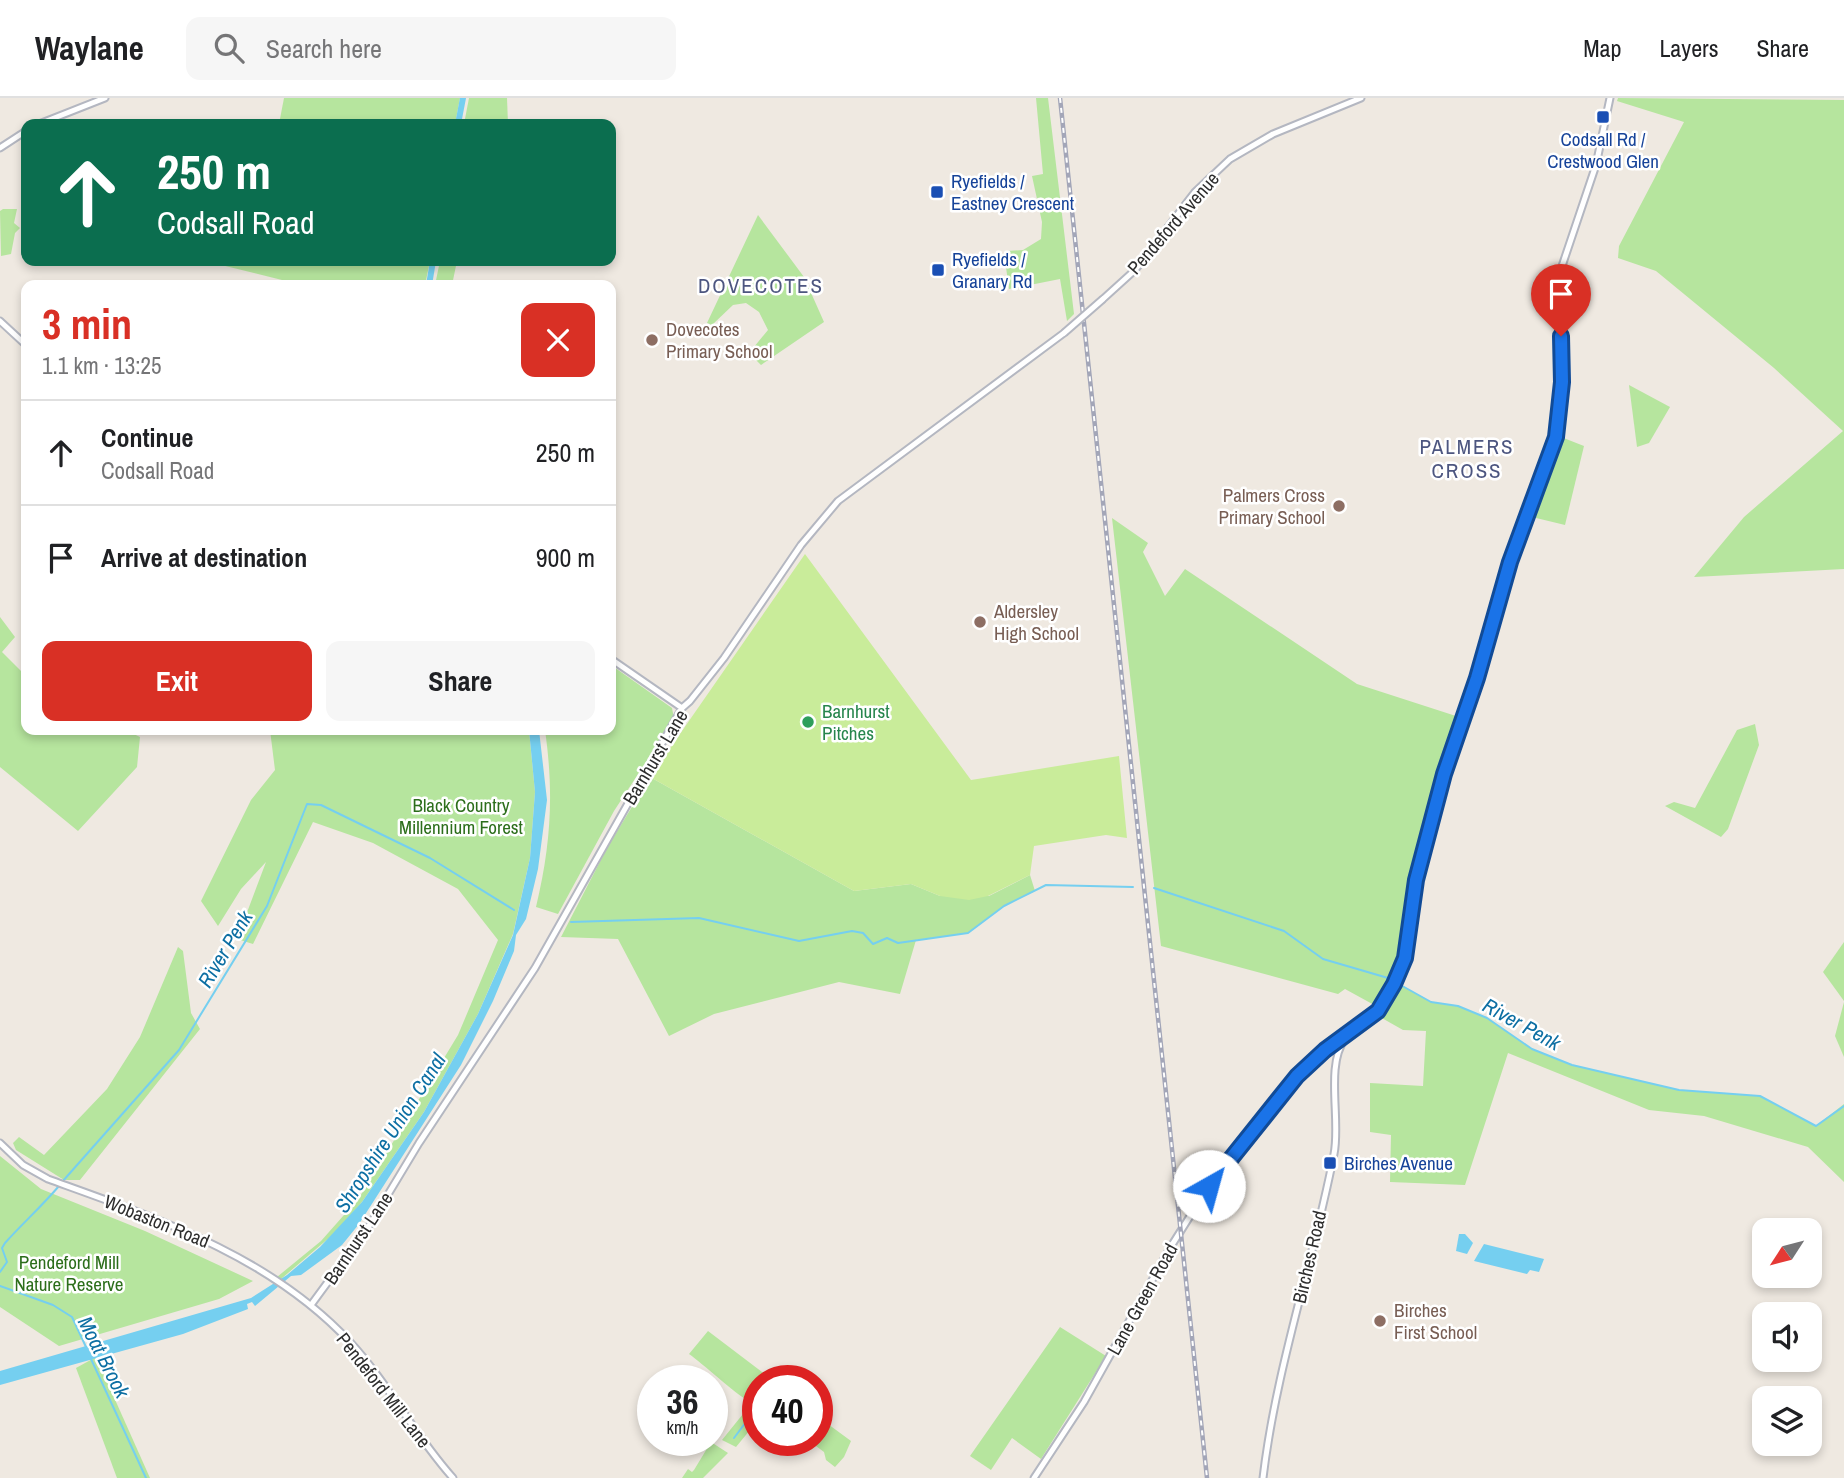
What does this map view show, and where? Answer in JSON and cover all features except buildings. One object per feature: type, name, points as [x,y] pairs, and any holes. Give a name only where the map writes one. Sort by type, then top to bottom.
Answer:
[{"type":"street","points":[[50,119],[105,98]]},
{"type":"street","name":"Pendeford Avenue","points":[[1103,299],[1135,270],[1195,192],[1230,159],[1279,131],[1361,98]]},
{"type":"street","name":"Lane Green Road","points":[[1034,1478],[1084,1402],[1170,1248],[1209,1186],[1297,1076],[1325,1050],[1347,1037],[1378,1011],[1405,958],[1416,880],[1444,774],[1477,678],[1510,562],[1556,437],[1562,382],[1559,275],[1562,258],[1596,165],[1610,98]]},
{"type":"street","points":[[0,148],[21,134]]},
{"type":"street","name":"Barnhurst Lane","points":[[311,1305],[369,1226],[419,1143],[535,968],[682,708],[724,658],[801,545],[831,508],[861,481],[906,453],[1064,333],[1103,299]]},
{"type":"street","points":[[0,321],[21,340]]},
{"type":"street","points":[[616,662],[682,708]]},
{"type":"street","name":"Birches Road","points":[[1263,1478],[1292,1328],[1335,1153],[1338,1119],[1336,1058],[1347,1037]]},
{"type":"street","name":"Wobaston Road","points":[[0,1143],[23,1165],[41,1175],[201,1237],[271,1277],[311,1305]]},
{"type":"street","name":"Pendeford Mill Lane","points":[[311,1305],[358,1351],[453,1478]]},
{"type":"green space","points":[[284,98],[460,98],[456,119],[280,119]]},
{"type":"green space","points":[[469,98],[507,98],[508,119],[465,119]]},
{"type":"green space","points":[[1036,98],[1048,98],[1074,314],[1067,321],[1060,279],[1009,289],[1005,260],[1007,251],[1023,250],[1041,239],[1042,222],[1032,176],[1043,174]]},
{"type":"green space","points":[[1618,98],[1844,100],[1844,569],[1694,577],[1744,517],[1843,431],[1774,368],[1656,271],[1618,258],[1619,246],[1684,122],[1617,101]]},
{"type":"green space","points":[[17,209],[14,223],[20,228],[15,233],[11,254],[1,256],[0,211]]},
{"type":"green space","points":[[758,215],[804,277],[824,322],[761,365],[749,353],[768,330],[759,312],[746,303],[733,305],[712,325],[707,323]]},
{"type":"green space","points":[[225,266],[429,266],[426,280],[282,280]]},
{"type":"green space","points":[[439,266],[456,266],[453,280],[436,280]]},
{"type":"green space","points":[[1629,385],[1670,407],[1649,443],[1637,447]]},
{"type":"green space","points":[[1561,437],[1584,446],[1565,525],[1532,517]]},
{"type":"green space","points":[[1112,518],[1148,543],[1143,552],[1165,596],[1185,569],[1357,684],[1459,717],[1424,820],[1397,956],[1376,1006],[1345,989],[1338,994],[1161,946]]},
{"type":"green space","name":"Barnhurst Pitches","points":[[805,554],[971,780],[1119,756],[1127,838],[1106,835],[1034,846],[1030,875],[988,896],[969,900],[940,896],[911,884],[854,891],[650,777]]},
{"type":"green space","points":[[0,617],[15,637],[2,652],[21,671],[21,735],[140,737],[137,767],[78,831],[0,767]]},
{"type":"green space","points":[[616,669],[672,708],[674,719],[614,811],[558,914],[536,907],[548,840],[550,776],[546,735],[616,735]]},
{"type":"green space","points":[[1755,724],[1759,745],[1728,829],[1721,837],[1665,806],[1674,802],[1695,808],[1737,730]]},
{"type":"green space","name":"Black Country Millennium Forest","points":[[271,735],[529,735],[535,792],[530,858],[513,934],[478,1014],[424,1112],[362,1202],[336,1232],[281,1279],[277,1277],[321,1241],[359,1198],[458,1035],[498,940],[458,889],[373,843],[313,822],[253,944],[237,939],[266,862],[241,889],[218,926],[201,901],[251,800],[275,770]]},
{"type":"green space","points":[[650,777],[854,891],[911,884],[940,896],[989,896],[1030,875],[1035,891],[1004,906],[968,933],[916,940],[900,994],[839,982],[714,1014],[669,1036],[618,939],[561,937],[607,848]]},
{"type":"green space","points":[[1844,942],[1844,1001],[1823,972]]},
{"type":"green space","points":[[178,947],[183,951],[191,1013],[200,1029],[80,1180],[64,1180],[16,1150],[13,1143],[19,1137],[44,1155],[107,1089],[140,1037]]},
{"type":"green space","points":[[1397,983],[1431,1002],[1458,1006],[1487,1018],[1532,1049],[1572,1065],[1679,1090],[1760,1096],[1816,1126],[1844,1104],[1844,1182],[1808,1147],[1704,1116],[1649,1110],[1508,1053],[1465,1185],[1390,1182],[1391,1135],[1370,1132],[1370,1083],[1423,1086],[1426,1031],[1403,1030],[1380,1017]]},
{"type":"green space","points":[[1844,1002],[1844,1057],[1835,1036]]},
{"type":"green space","name":"Pendeford Mill Nature Reserve","points":[[0,1156],[41,1189],[145,1231],[253,1281],[219,1299],[59,1346],[0,1307]]},
{"type":"green space","points":[[1060,1327],[1106,1356],[1041,1459],[1012,1438],[991,1470],[970,1456]]},
{"type":"green space","points":[[708,1331],[753,1365],[742,1365],[742,1396],[728,1386],[728,1365],[703,1365],[689,1354]]},
{"type":"green space","points":[[96,1357],[150,1478],[117,1478],[76,1368]]},
{"type":"green space","points":[[742,1415],[742,1440],[736,1447],[728,1443],[728,1433]]},
{"type":"green space","points":[[833,1428],[851,1441],[844,1457],[835,1467],[825,1456],[833,1456]]},
{"type":"green space","points":[[702,1456],[725,1456],[703,1478],[682,1478],[688,1469],[692,1472]]},
{"type":"water","points":[[529,735],[540,735],[547,800],[538,869],[526,919],[516,935],[514,951],[493,1001],[461,1065],[359,1224],[342,1245],[301,1275],[291,1276],[255,1306],[252,1302],[247,1304],[248,1309],[183,1334],[0,1385],[0,1371],[251,1298],[287,1275],[320,1247],[362,1202],[424,1112],[478,1014],[513,935],[530,858],[535,792]]},
{"type":"water","points":[[1459,1234],[1465,1234],[1473,1243],[1467,1254],[1456,1251]]},
{"type":"water","points":[[1484,1244],[1544,1259],[1539,1272],[1530,1270],[1527,1274],[1474,1261]]},
{"type":"waterway","name":"Shropshire Union Canal","points":[[459,119],[463,98]]},
{"type":"waterway","name":"Shropshire Union Canal","points":[[430,280],[432,266]]},
{"type":"waterway","name":"River Penk","points":[[62,1182],[179,1050],[267,906],[307,804],[321,805],[430,858],[514,910]]},
{"type":"waterway","name":"River Penk","points":[[571,922],[699,918],[799,941],[852,931],[863,933],[873,944],[887,938],[898,943],[968,933],[1004,906],[1046,885],[1133,887]]},
{"type":"waterway","name":"River Penk","points":[[1154,888],[1284,931],[1323,959],[1388,978],[1431,1002],[1458,1006],[1487,1018],[1532,1049],[1572,1065],[1679,1090],[1760,1096],[1816,1126],[1844,1106]]},
{"type":"waterway","name":"River Penk","points":[[0,1272],[7,1262],[2,1248],[5,1243],[59,1186]]},
{"type":"waterway","name":"Moat Brook","points":[[0,1286],[53,1305],[72,1317],[86,1347]]},
{"type":"waterway","name":"Moat Brook","points":[[91,1359],[146,1478]]},
{"type":"waterway","points":[[734,1438],[742,1427]]},
{"type":"railway","points":[[1060,98],[1207,1478]]},
{"type":"place","name":"Codsall Rd / Crestwood Glen","points":[[1603,117]]},
{"type":"place","name":"Ryefields / Eastney Crescent","points":[[937,192]]},
{"type":"place","name":"Ryefields / Granary Rd","points":[[938,270]]},
{"type":"place","name":"Dovecotes Primary School","points":[[652,340]]},
{"type":"place","name":"Palmers Cross Primary School","points":[[1339,506]]},
{"type":"place","name":"Aldersley High School","points":[[980,622]]},
{"type":"place","name":"Barnhurst Pitches","points":[[808,722]]},
{"type":"place","name":"Birches Avenue","points":[[1330,1163]]},
{"type":"place","name":"Birches First School","points":[[1380,1321]]},
{"type":"district","name":"DOVECOTES","points":[[761,285]]},
{"type":"district","name":"PALMERS CROSS","points":[[1467,458]]},
{"type":"route","points":[[1209,1186],[1297,1076],[1315,1058],[1347,1037],[1378,1011],[1405,958],[1416,880],[1426,836],[1477,678],[1510,562],[1556,437],[1562,382],[1561,336]]}]
